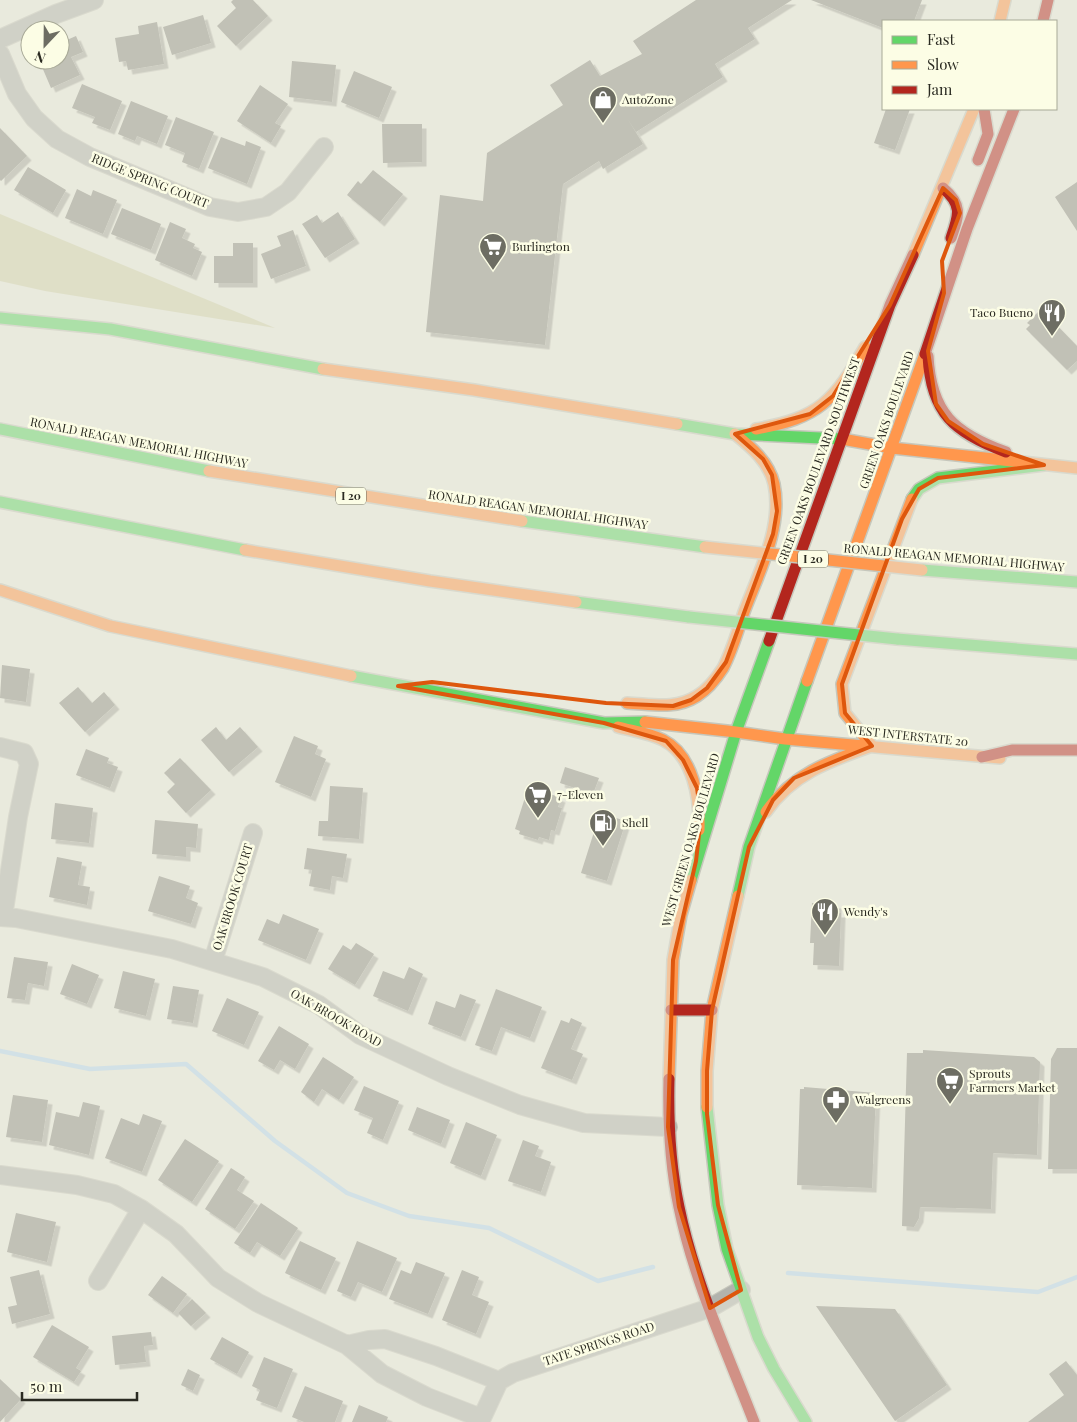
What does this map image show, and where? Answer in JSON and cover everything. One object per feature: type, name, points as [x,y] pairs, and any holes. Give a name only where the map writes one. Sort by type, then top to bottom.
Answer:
[{"type":"main road","points":[[1000,20],[1005,0]]},
{"type":"main road","points":[[1043,20],[1048,0]]},
{"type":"main road","name":"GREEN OAKS BOULEVARD SOUTHWEST","points":[[736,732],[890,305],[943,188],[974,110]]},
{"type":"main road","points":[[972,173],[988,134],[984,110]]},
{"type":"main road","name":"GREEN OAKS BOULEVARD","points":[[785,739],[892,448],[944,293],[1014,110]]},
{"type":"main road","points":[[943,188],[956,200],[960,213],[944,257],[944,293]]},
{"type":"main road","points":[[969,194],[977,203]]},
{"type":"main road","points":[[734,434],[786,423],[810,414],[833,396],[862,353],[890,305]]},
{"type":"main road","points":[[0,318],[110,329],[312,367],[484,392],[734,434],[842,439],[892,448],[1077,468]]},
{"type":"main road","points":[[934,325],[928,351],[930,385],[936,404],[948,421],[983,444],[1044,465]]},
{"type":"main road","name":"RONALD REAGAN MEMORIAL HIGHWAY","points":[[0,429],[130,456],[367,499],[705,547],[922,570],[1077,582]]},
{"type":"main road","points":[[615,703],[673,706],[691,700],[719,676],[726,662],[773,534],[777,511],[777,492],[767,467],[750,445],[734,434]]},
{"type":"main road","points":[[749,847],[773,800],[794,778],[824,763],[872,746],[851,724],[845,713],[842,684],[909,504],[919,489],[938,478],[1044,465]]},
{"type":"main road","points":[[0,502],[164,537],[370,572],[689,617],[897,639],[1077,654]]},
{"type":"main road","points":[[0,590],[110,626],[398,686],[604,723],[666,741],[683,760],[697,788],[701,816],[696,861]]},
{"type":"main road","points":[[398,686],[432,682],[490,689]]},
{"type":"main road","name":"WEST INTERSTATE 20","points":[[604,723],[631,721],[785,739],[1058,762]]},
{"type":"main road","name":"WEST GREEN OAKS BOULEVARD","points":[[736,732],[696,861],[673,960],[668,1127],[679,1207],[710,1308],[754,1422]]},
{"type":"main road","points":[[785,739],[749,847],[712,1010],[708,1062],[708,1114],[718,1204],[727,1249],[758,1337],[774,1369],[806,1422]]},
{"type":"main road","points":[[982,757],[1012,750],[1077,750]]},
{"type":"main road","points":[[671,1010],[712,1010]]},
{"type":"street","points":[[0,39],[56,14],[94,0]]},
{"type":"street","name":"RIDGE SPRING COURT","points":[[0,54],[17,94],[34,118],[57,139],[90,157],[210,207],[238,212],[266,207],[288,192],[324,148]]},
{"type":"street","points":[[0,747],[24,753],[29,764],[18,817],[2,917]]},
{"type":"street","name":"OAK BROOK COURT","points":[[213,961],[253,833]]},
{"type":"street","name":"OAK BROOK ROAD","points":[[2,917],[16,918],[172,949],[263,977],[319,1005],[360,1035],[448,1076],[520,1105],[584,1123],[668,1127]]},
{"type":"street","points":[[0,1175],[114,1194],[176,1234],[218,1278],[258,1303],[347,1345],[382,1374],[426,1397],[481,1420],[499,1381],[436,1356],[385,1340],[369,1340],[347,1345]]},
{"type":"street","points":[[98,1281],[140,1209]]},
{"type":"street","name":"TATE SPRINGS ROAD","points":[[499,1381],[513,1373],[710,1308],[741,1290]]},
{"type":"highlighted area","points":[[943,188],[956,200],[960,213],[942,261],[944,293],[928,351],[936,404],[948,421],[983,444],[1044,465],[938,478],[919,489],[902,519],[842,684],[845,713],[872,746],[794,778],[773,800],[749,847],[712,1010],[707,1071],[707,1114],[718,1205],[741,1290],[710,1308],[679,1207],[668,1127],[673,960],[696,861],[701,816],[697,788],[683,760],[666,741],[604,723],[398,686],[432,682],[606,703],[673,706],[691,700],[707,688],[726,662],[773,534],[777,511],[772,475],[763,459],[735,434],[810,414],[833,396],[890,305]]},
{"type":"green space","points":[[0,214],[275,328],[45,291],[0,281]]},
{"type":"building","points":[[233,0],[253,0],[268,16],[236,46],[217,26],[236,8],[231,2]]},
{"type":"building","points":[[696,0],[792,0],[748,28],[755,39],[715,64],[723,77],[636,132],[627,118],[643,144],[603,169],[599,161],[563,184],[545,345],[426,332],[440,195],[483,201],[487,153],[563,105],[550,85],[590,60],[600,76],[642,54],[633,41]]},
{"type":"building","points":[[811,0],[922,0],[914,20],[882,20],[882,28]]},
{"type":"building","points":[[203,15],[211,43],[172,55],[163,27]]},
{"type":"building","points":[[157,22],[164,64],[128,70],[126,61],[119,62],[115,38],[139,34],[138,26]]},
{"type":"building","points":[[76,36],[83,52],[71,57],[80,75],[51,88],[43,70],[70,70],[70,39]]},
{"type":"building","points":[[292,61],[336,65],[332,102],[289,97]]},
{"type":"building","points":[[354,71],[392,87],[379,118],[341,102]]},
{"type":"building","points":[[82,84],[122,101],[110,130],[92,123],[95,117],[72,108]]},
{"type":"building","points":[[260,85],[288,104],[275,123],[281,126],[271,143],[237,121]]},
{"type":"building","points":[[131,101],[168,116],[157,144],[137,136],[135,141],[118,134]]},
{"type":"building","points":[[886,110],[910,110],[895,150],[874,143]]},
{"type":"building","points":[[176,117],[214,132],[199,169],[182,162],[185,153],[165,145]]},
{"type":"building","points":[[382,124],[422,124],[422,162],[383,163]]},
{"type":"building","points":[[0,128],[27,156],[1,181],[0,180]]},
{"type":"building","points":[[221,137],[245,146],[246,141],[261,147],[247,184],[208,168]]},
{"type":"building","points":[[28,167],[66,190],[53,213],[14,190]]},
{"type":"building","points":[[373,170],[403,194],[380,222],[347,195],[358,181],[361,184]]},
{"type":"building","points":[[1077,182],[1077,231],[1055,197]]},
{"type":"building","points":[[77,189],[91,196],[93,190],[117,200],[103,234],[65,218]]},
{"type":"building","points":[[122,208],[161,224],[151,250],[111,234]]},
{"type":"building","points":[[338,212],[355,239],[325,258],[302,224],[317,215],[322,223]]},
{"type":"building","points":[[170,222],[186,229],[182,238],[195,244],[193,248],[202,252],[192,276],[155,260]]},
{"type":"building","points":[[293,230],[306,266],[271,279],[261,254],[281,246],[277,236]]},
{"type":"building","points":[[233,243],[253,243],[253,283],[214,283],[214,256],[233,256]]},
{"type":"building","name":"Taco Bueno","points":[[1038,312],[1041,315],[1044,312],[1077,346],[1077,361],[1067,370],[1026,329],[1030,325],[1027,323]]},
{"type":"building","points":[[2,665],[30,669],[26,702],[0,698]]},
{"type":"building","points":[[78,687],[92,703],[104,692],[115,705],[85,732],[59,703]]},
{"type":"building","points":[[216,727],[226,740],[240,727],[258,747],[229,772],[201,740]]},
{"type":"building","points":[[294,736],[318,746],[315,754],[326,759],[311,797],[275,782]]},
{"type":"building","points":[[86,749],[109,758],[107,763],[118,767],[110,788],[76,775]]},
{"type":"building","points":[[180,758],[211,790],[186,813],[167,792],[175,784],[164,773]]},
{"type":"building","points":[[565,767],[599,778],[593,794],[560,783]]},
{"type":"building","points":[[330,786],[363,788],[359,839],[318,836],[319,821],[328,821]]},
{"type":"building","name":"7-Eleven","points":[[528,788],[536,791],[537,789],[561,798],[558,807],[562,808],[555,831],[551,830],[549,840],[539,837],[538,840],[519,834],[520,831],[515,829]]},
{"type":"building","points":[[55,803],[93,808],[89,843],[51,839]]},
{"type":"building","name":"Shell","points":[[600,813],[626,821],[607,881],[581,873]]},
{"type":"building","points":[[155,820],[198,824],[196,848],[186,847],[186,857],[152,854]]},
{"type":"building","points":[[307,848],[347,854],[343,878],[332,876],[330,890],[309,886],[312,870],[304,869]]},
{"type":"building","points":[[57,857],[82,862],[78,885],[90,887],[87,905],[49,897]]},
{"type":"building","points":[[159,876],[190,886],[186,898],[198,903],[191,924],[148,911]]},
{"type":"building","name":"Wendy's","points":[[812,903],[837,904],[837,913],[841,913],[839,966],[813,965],[814,943],[810,943]]},
{"type":"building","points":[[283,914],[319,929],[306,960],[258,940],[267,919],[279,924]]},
{"type":"building","points":[[356,943],[374,954],[355,985],[328,969],[343,945],[351,950]]},
{"type":"building","points":[[14,957],[48,962],[44,986],[28,983],[25,1000],[7,998]]},
{"type":"building","points":[[72,964],[99,975],[87,1004],[60,994]]},
{"type":"building","points":[[409,967],[423,974],[408,1011],[373,996],[383,971],[404,979]]},
{"type":"building","points":[[123,971],[155,979],[146,1016],[114,1008]]},
{"type":"building","points":[[173,986],[199,990],[193,1023],[167,1019]]},
{"type":"building","points":[[496,989],[542,1007],[530,1038],[501,1027],[492,1051],[475,1045]]},
{"type":"building","points":[[460,994],[476,1000],[461,1037],[428,1024],[436,1001],[455,1008]]},
{"type":"building","points":[[227,998],[259,1012],[244,1045],[212,1031]]},
{"type":"building","points":[[571,1018],[582,1023],[571,1049],[583,1054],[572,1080],[541,1068],[561,1020],[569,1023]]},
{"type":"building","points":[[279,1026],[309,1044],[295,1069],[280,1060],[274,1070],[258,1061]]},
{"type":"building","points":[[1057,1048],[1077,1048],[1077,1169],[1048,1169],[1051,1059]]},
{"type":"building","name":"Sprouts Farmers Market","points":[[923,1050],[1034,1057],[1040,1062],[1037,1155],[993,1153],[991,1209],[920,1207],[919,1218],[914,1227],[902,1226],[907,1053],[923,1053]]},
{"type":"building","points":[[323,1057],[354,1077],[339,1100],[322,1089],[314,1102],[301,1092]]},
{"type":"building","points":[[364,1086],[399,1101],[383,1140],[367,1133],[373,1118],[354,1110]]},
{"type":"building","name":"Walgreens","points":[[804,1087],[876,1093],[872,1188],[797,1185],[800,1089],[804,1089]]},
{"type":"building","points":[[13,1095],[48,1100],[42,1142],[6,1137]]},
{"type":"building","points":[[83,1102],[100,1106],[89,1155],[49,1145],[56,1112],[79,1117]]},
{"type":"building","points":[[417,1107],[450,1120],[441,1144],[408,1130]]},
{"type":"building","points":[[143,1114],[162,1121],[142,1172],[105,1158],[121,1118],[139,1125]]},
{"type":"building","points":[[466,1122],[497,1135],[481,1176],[450,1163]]},
{"type":"building","points":[[185,1139],[219,1161],[192,1202],[158,1180]]},
{"type":"building","points":[[523,1140],[539,1146],[535,1156],[551,1162],[541,1192],[508,1181]]},
{"type":"building","points":[[231,1168],[245,1177],[237,1190],[254,1201],[235,1229],[205,1209]]},
{"type":"building","points":[[261,1203],[298,1228],[280,1256],[257,1242],[250,1253],[234,1243]]},
{"type":"building","points":[[16,1213],[56,1222],[47,1262],[7,1252]]},
{"type":"building","points":[[300,1241],[336,1258],[321,1290],[285,1273]]},
{"type":"building","points":[[357,1241],[397,1258],[382,1292],[358,1282],[351,1297],[337,1291]]},
{"type":"building","points":[[416,1262],[445,1273],[428,1314],[389,1299],[401,1270],[411,1274]]},
{"type":"building","points":[[39,1270],[50,1314],[12,1324],[8,1307],[17,1305],[10,1277]]},
{"type":"building","points":[[462,1270],[479,1277],[472,1295],[489,1302],[476,1334],[442,1320]]},
{"type":"building","points":[[162,1276],[187,1294],[173,1313],[148,1295]]},
{"type":"building","points":[[192,1299],[206,1313],[191,1326],[178,1313]]},
{"type":"building","points":[[816,1306],[895,1309],[947,1385],[895,1421]]},
{"type":"building","points":[[52,1325],[89,1347],[76,1368],[81,1371],[74,1382],[33,1357]]},
{"type":"building","points":[[151,1332],[153,1345],[144,1346],[146,1362],[115,1365],[112,1336]]},
{"type":"building","points":[[222,1337],[249,1352],[237,1374],[210,1359]]},
{"type":"building","points":[[264,1357],[293,1369],[277,1408],[256,1400],[260,1390],[252,1386]]},
{"type":"building","points":[[1066,1361],[1077,1375],[1077,1422],[1028,1422],[1064,1395],[1049,1374]]},
{"type":"building","points":[[188,1369],[200,1375],[193,1391],[181,1385]]},
{"type":"building","points":[[0,1379],[21,1399],[0,1422]]},
{"type":"building","points":[[305,1386],[343,1401],[335,1422],[304,1422],[292,1417]]},
{"type":"building","points":[[359,1405],[388,1417],[386,1422],[352,1422]]},
{"type":"waterway","points":[[0,1051],[90,1069],[186,1064],[275,1141],[347,1193],[409,1216],[489,1228],[598,1281],[653,1267]]},
{"type":"waterway","points":[[788,1273],[1038,1292],[1077,1277]]},
{"type":"traffic: fast","points":[[0,318],[110,329],[323,369]]},
{"type":"traffic: fast","points":[[677,424],[735,434],[842,439]]},
{"type":"traffic: fast","points":[[0,429],[209,471]]},
{"type":"traffic: fast","points":[[912,499],[919,489],[938,478],[1044,465]]},
{"type":"traffic: fast","points":[[0,502],[245,550]]},
{"type":"traffic: fast","points":[[522,521],[705,547]]},
{"type":"traffic: fast","points":[[922,570],[1077,582]]},
{"type":"traffic: fast","points":[[576,602],[689,617]]},
{"type":"traffic: fast","points":[[689,617],[897,639]]},
{"type":"traffic: fast","points":[[897,639],[1077,654]]},
{"type":"traffic: fast","points":[[691,880],[736,732],[769,641]]},
{"type":"traffic: fast","points":[[351,676],[604,723],[645,722]]},
{"type":"traffic: fast","points":[[738,896],[749,847],[807,681]]},
{"type":"traffic: fast","points":[[707,1107],[718,1205],[727,1249],[758,1337],[774,1369],[806,1422]]},
{"type":"traffic: slow","points":[[1000,20],[1005,0]]},
{"type":"traffic: slow","points":[[913,255],[974,110]]},
{"type":"traffic: slow","points":[[756,429],[778,425],[795,419],[822,404],[834,394],[844,381],[865,347]]},
{"type":"traffic: slow","points":[[807,681],[925,354]]},
{"type":"traffic: slow","points":[[323,369],[474,390],[677,424]]},
{"type":"traffic: slow","points":[[627,703],[672,705],[689,700],[711,684],[723,668],[729,655],[768,549],[775,517],[776,500],[772,476],[764,462],[735,434]]},
{"type":"traffic: slow","points":[[842,439],[892,448],[1077,468]]},
{"type":"traffic: slow","points":[[209,471],[522,521]]},
{"type":"traffic: slow","points":[[766,812],[776,799],[800,778],[827,763],[872,746],[845,713],[842,684],[912,499]]},
{"type":"traffic: slow","points":[[705,547],[922,570]]},
{"type":"traffic: slow","points":[[245,550],[430,581],[576,602]]},
{"type":"traffic: slow","points":[[0,590],[110,626],[351,676]]},
{"type":"traffic: slow","points":[[645,722],[736,732]]},
{"type":"traffic: slow","points":[[618,727],[663,740],[682,757],[693,780],[698,806],[699,830]]},
{"type":"traffic: slow","points":[[736,732],[785,739],[1000,758]]},
{"type":"traffic: slow","points":[[669,1079],[673,960],[681,915],[691,880]]},
{"type":"traffic: slow","points":[[707,1107],[707,1071],[712,1010],[738,896]]},
{"type":"traffic: jam","points":[[1043,20],[1048,0]]},
{"type":"traffic: jam","points":[[978,160],[988,134],[984,110]]},
{"type":"traffic: jam","points":[[925,354],[967,229],[1014,110]]},
{"type":"traffic: jam","points":[[943,188],[954,200],[958,211],[951,238]]},
{"type":"traffic: jam","points":[[769,641],[890,305],[913,255]]},
{"type":"traffic: jam","points":[[928,356],[934,392],[940,406],[949,418],[972,437],[1006,452]]},
{"type":"traffic: jam","points":[[982,757],[1012,750],[1077,750]]},
{"type":"traffic: jam","points":[[671,1010],[712,1010]]},
{"type":"traffic: jam","points":[[669,1079],[669,1127],[672,1159],[685,1235],[702,1289],[754,1422]]},
{"type":"place","name":"AutoZone","points":[[603,124]]},
{"type":"place","name":"Burlington","points":[[493,271]]},
{"type":"place","name":"Taco Bueno","points":[[1052,337]]},
{"type":"place","name":"7-Eleven","points":[[538,819]]},
{"type":"place","name":"Shell","points":[[603,847]]},
{"type":"place","name":"Wendy's","points":[[825,936]]},
{"type":"place","name":"Sprouts Farmers Market","points":[[950,1105]]},
{"type":"place","name":"Walgreens","points":[[836,1124]]}]
